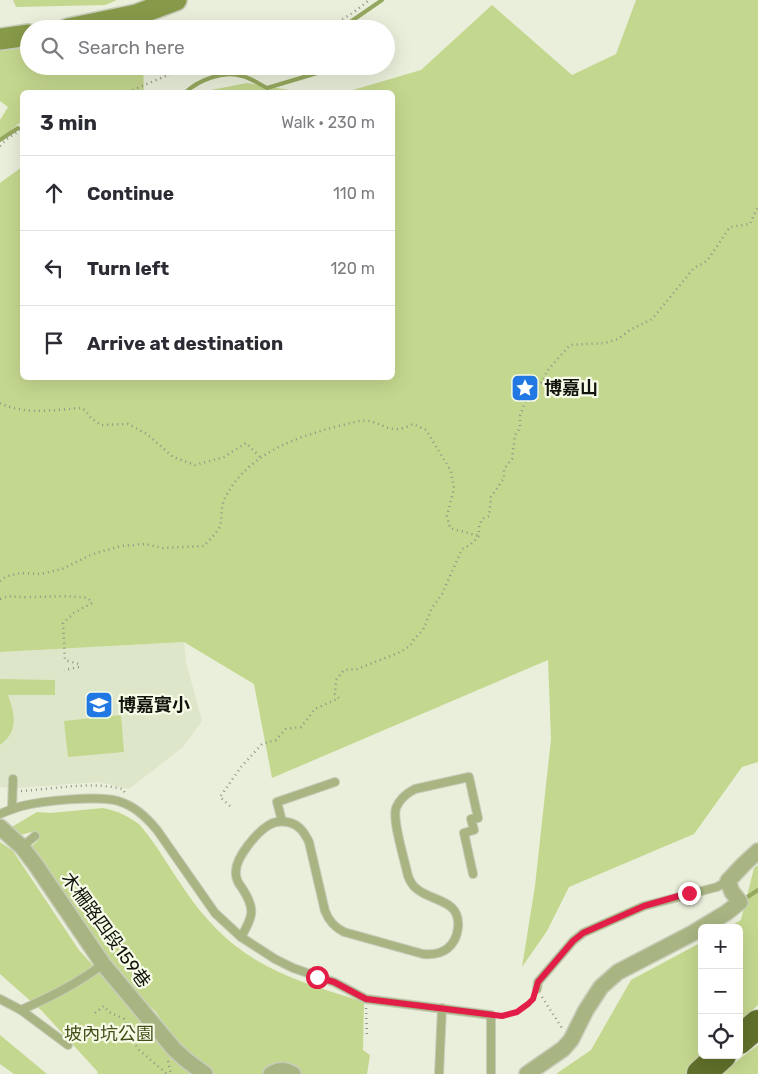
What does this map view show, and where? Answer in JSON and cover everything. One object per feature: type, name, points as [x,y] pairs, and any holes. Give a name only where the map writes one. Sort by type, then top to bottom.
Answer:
[{"type":"highway","points":[[743,1037],[758,1024]]},
{"type":"highway","points":[[701,1074],[718,1059]]},
{"type":"main road","points":[[115,20],[176,0]]},
{"type":"main road","points":[[2,34],[20,35]]},
{"type":"street","name":"木柵路四段159巷","points":[[0,827],[22,847],[35,864],[103,964],[174,1049],[205,1074]]},
{"type":"street","points":[[527,1074],[553,1057],[571,1040],[586,1010],[601,987],[618,972],[692,933],[726,913],[740,902],[732,892],[728,881],[758,851]]},
{"type":"street","points":[[271,1074],[277,1070],[285,1070],[293,1074]]},
{"type":"lane","points":[[241,937],[251,920],[252,911],[248,896],[237,881],[235,872],[237,862],[241,854],[267,826],[275,822],[290,822],[304,832],[309,842],[325,912],[329,921],[336,928],[344,932],[422,954],[432,955],[441,953],[454,942],[458,934],[456,915],[451,907],[417,890],[411,883],[396,819],[396,809],[400,800],[407,793],[469,777],[478,818],[471,820],[474,830],[464,833],[473,874]]},
{"type":"lane","points":[[12,809],[13,779]]},
{"type":"lane","points":[[282,821],[277,802],[335,782]]},
{"type":"lane","points":[[0,814],[31,804],[104,798],[133,807],[157,830],[215,913],[241,937],[275,959],[293,968],[334,982],[366,999],[491,1015],[491,1074]]},
{"type":"lane","points":[[22,847],[35,836]]},
{"type":"lane","points":[[537,989],[538,982],[573,941],[583,933],[644,906],[716,887],[728,881]]},
{"type":"lane","points":[[21,1010],[57,994],[82,980],[103,964]]},
{"type":"lane","points":[[0,999],[21,1010],[68,1045]]},
{"type":"lane","points":[[439,1074],[442,1008]]},
{"type":"path","points":[[339,20],[354,13],[369,0]]},
{"type":"path","points":[[133,90],[168,75]]},
{"type":"path","points":[[0,146],[20,129]]},
{"type":"path","points":[[230,806],[220,797],[241,767],[262,744],[276,740],[286,729],[301,727],[315,709],[339,698],[335,694],[336,680],[344,670],[357,669],[398,653],[410,646],[423,630],[432,608],[442,594],[462,549],[470,545],[479,536],[479,527],[482,519],[489,516],[491,498],[504,478],[504,469],[512,459],[515,435],[520,428],[520,416],[528,395],[542,382],[547,371],[570,345],[605,343],[618,339],[630,330],[652,319],[694,268],[707,262],[730,228],[750,224],[758,206]]},
{"type":"path","points":[[0,403],[9,407],[36,410],[80,408],[86,410],[91,418],[101,425],[128,424],[147,434],[173,457],[195,465],[224,457],[246,443],[260,457]]},
{"type":"path","points":[[0,581],[7,576],[21,573],[41,574],[62,570],[92,554],[121,546],[145,544],[163,548],[204,546],[220,528],[224,500],[237,479],[260,457],[277,447],[316,432],[365,419],[374,421],[388,429],[403,429],[413,424],[426,430],[452,471],[454,488],[447,516],[450,528],[479,536]]},
{"type":"path","points":[[0,599],[10,596],[25,598],[69,596],[88,598],[92,603],[74,613],[64,623],[65,660],[79,664],[79,667],[64,670]]},
{"type":"path","points":[[491,1015],[502,1016],[517,1012],[528,1004],[537,989],[571,1040]]},
{"type":"path","points":[[366,999],[367,1036]]},
{"type":"path","points":[[95,1014],[104,1006],[109,1012],[124,1019],[138,1049],[169,1074]]},
{"type":"path","points":[[167,1055],[169,1074]]},
{"type":"shaded area","name":"博嘉實小","points":[[184,642],[186,662],[202,721],[183,747],[129,789],[99,782],[17,788],[0,787],[0,652]]},
{"type":"green space","points":[[13,0],[117,0],[105,5],[16,7]]},
{"type":"green space","points":[[636,0],[758,0],[758,762],[742,767],[694,834],[569,887],[547,931],[522,967],[535,886],[551,739],[548,660],[272,778],[254,684],[184,642],[0,652],[0,183],[20,168],[20,380],[395,380],[395,90],[353,90],[421,70],[492,5],[572,75],[616,54]]},
{"type":"green space","points":[[20,48],[20,75],[143,75],[144,90],[20,90],[20,123],[0,139],[0,120],[8,107],[0,101],[0,51]]},
{"type":"green space","points":[[247,83],[289,90],[211,90]]},
{"type":"green space","points":[[0,679],[55,680],[55,695],[8,695],[14,722],[10,734],[0,745]]},
{"type":"green space","points":[[121,715],[124,752],[68,757],[64,721]]},
{"type":"green space","points":[[103,808],[123,814],[140,825],[199,910],[226,938],[243,952],[280,973],[364,1002],[363,1050],[370,1055],[367,1074],[300,1074],[271,1066],[263,1074],[215,1074],[182,1049],[155,1011],[132,991],[107,959],[32,849],[32,846],[38,840],[32,832],[20,835],[10,828],[37,812],[51,813]]},
{"type":"green space","name":"坡內坑公園","points":[[0,842],[13,851],[79,950],[139,1016],[170,1056],[192,1074],[98,1074],[42,1011],[0,974]]},
{"type":"green space","points":[[758,865],[758,1005],[743,1019],[743,924],[734,924],[741,920],[754,868]]},
{"type":"green space","points":[[698,944],[698,1059],[701,1059],[685,1074],[556,1074],[591,1050],[631,980]]},
{"type":"green space","points":[[0,1035],[47,1074],[14,1074],[0,1064]]},
{"type":"green space","points":[[758,1045],[758,1074],[720,1074],[740,1059],[743,1059],[743,1056]]},
{"type":"waterway","points":[[353,20],[382,0]]},
{"type":"waterway","points":[[188,90],[205,80],[220,75]]},
{"type":"waterway","points":[[238,75],[267,88],[311,75]]},
{"type":"waterway","points":[[0,140],[18,128]]},
{"type":"waterway","points":[[743,900],[758,890]]},
{"type":"place","name":"博嘉山","points":[[525,388]]},
{"type":"place","name":"博嘉實小","points":[[99,705]]},
{"type":"route","points":[[317,977],[334,982],[366,999],[502,1016],[517,1012],[533,999],[538,982],[573,941],[583,933],[644,906],[689,893]]}]
